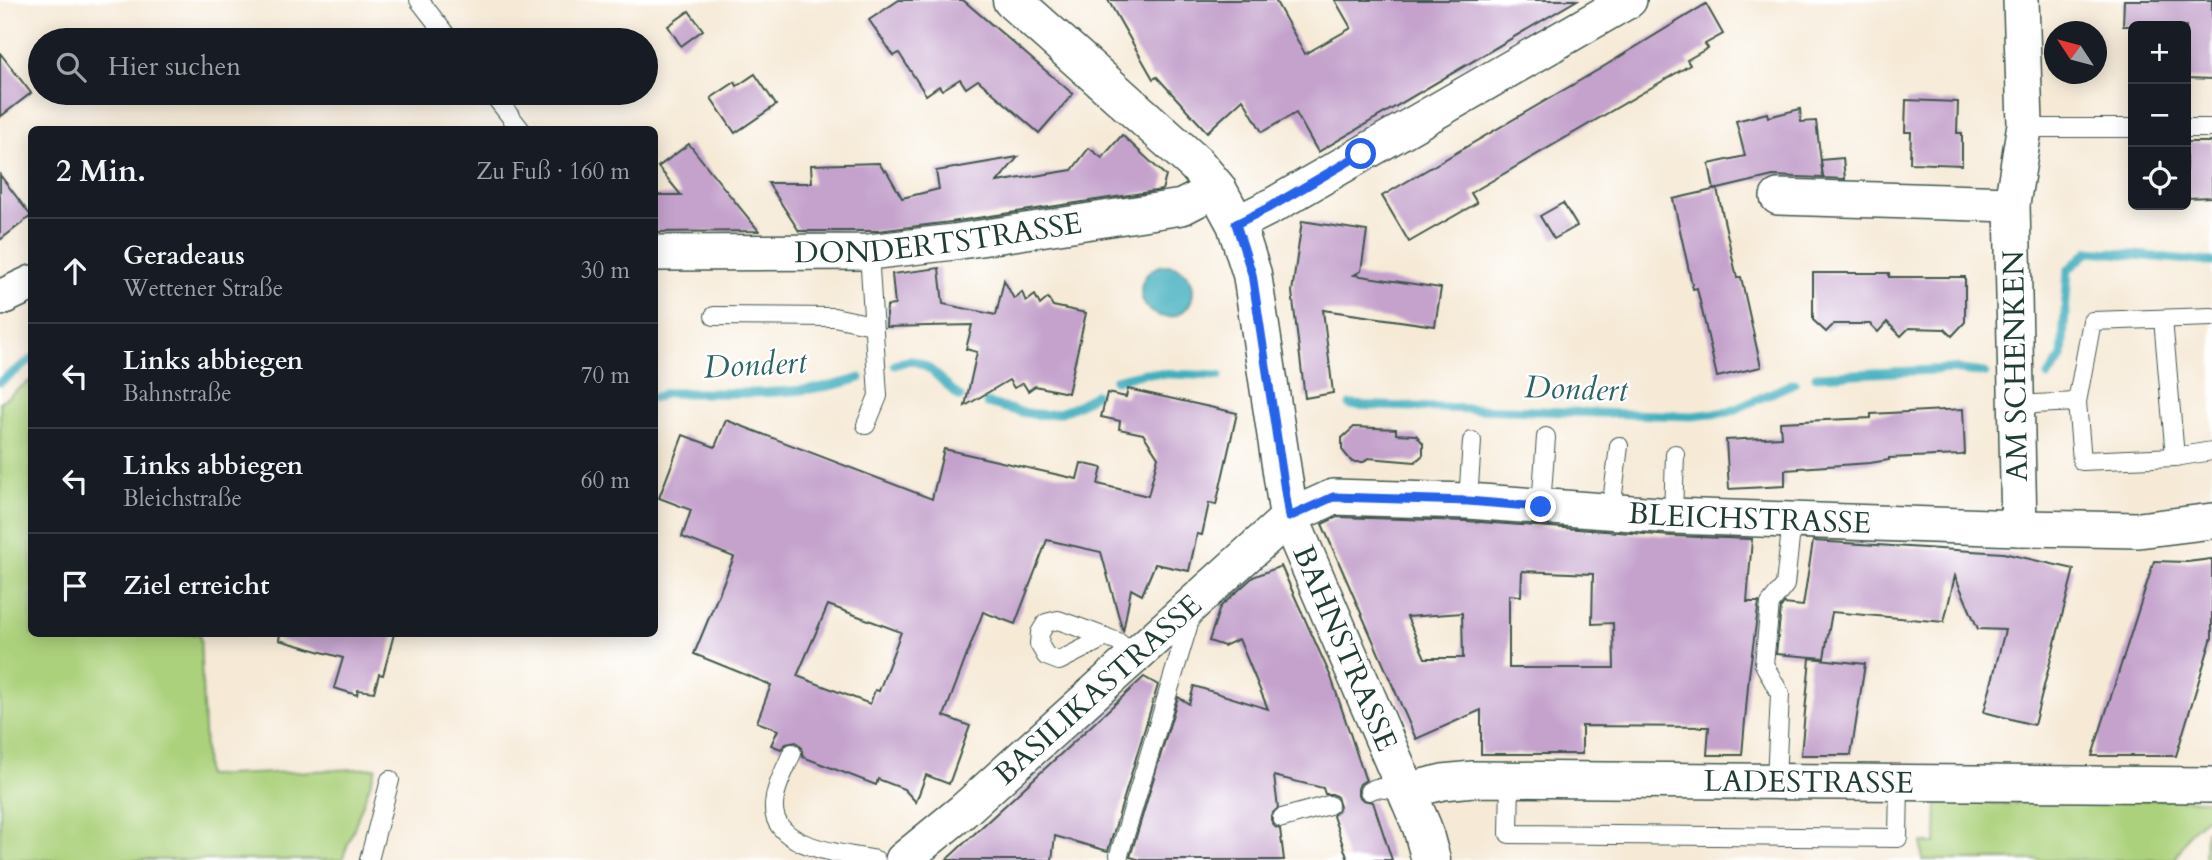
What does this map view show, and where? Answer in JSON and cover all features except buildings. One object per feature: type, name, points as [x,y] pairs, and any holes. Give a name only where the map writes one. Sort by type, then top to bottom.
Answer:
[{"type":"street","name":"BAHNSTRASSE","points":[[1012,0],[1176,145],[1217,189],[1236,224],[1252,274],[1289,517],[1422,827],[1431,860]]},
{"type":"street","points":[[1236,224],[1272,206],[1629,0]]},
{"type":"street","name":"AM SCHENKEN","points":[[2019,528],[2012,204],[2024,128],[2021,0]]},
{"type":"street","name":"DONDERTSTRASSE","points":[[658,253],[869,252],[954,242],[1182,207],[1217,189]]},
{"type":"street","points":[[1779,197],[2012,204]]},
{"type":"street","points":[[0,298],[28,285]]},
{"type":"street","name":"BLEICHSTRASSE","points":[[1289,517],[1333,497],[1468,501],[1673,516],[2019,528],[2139,530],[2212,521]]},
{"type":"street","name":"BASILIKASTRASSE","points":[[903,860],[963,811],[1120,646],[1196,600],[1289,517]]},
{"type":"street","name":"LADESTRASSE","points":[[1406,791],[1443,782],[1473,779],[2212,785]]},
{"type":"lane","points":[[419,0],[441,28]]},
{"type":"lane","points":[[501,105],[518,126]]},
{"type":"lane","points":[[2024,128],[2128,128]]},
{"type":"lane","points":[[2191,128],[2212,128]]},
{"type":"lane","points":[[866,425],[878,396],[869,252]]},
{"type":"lane","points":[[714,316],[834,317],[872,325]]},
{"type":"lane","points":[[2212,317],[2092,321],[2077,402],[2081,461],[2175,457],[2212,452]]},
{"type":"lane","points":[[2162,319],[2175,457]]},
{"type":"lane","points":[[2015,405],[2077,402]]},
{"type":"lane","points":[[1541,507],[1546,437]]},
{"type":"lane","points":[[1468,501],[1472,441]]},
{"type":"lane","points":[[1611,510],[1619,446]]},
{"type":"lane","points":[[1673,516],[1675,454]]},
{"type":"lane","points":[[1776,781],[1780,694],[1764,664],[1770,604],[1785,585],[1792,520]]},
{"type":"lane","points":[[1119,855],[1196,600]]},
{"type":"lane","points":[[792,753],[773,808],[786,834],[823,850],[876,860]]},
{"type":"lane","points":[[1510,779],[1509,834],[1549,835],[1898,838],[1899,783]]},
{"type":"lane","points":[[369,860],[390,780]]},
{"type":"lane","points":[[1369,791],[1376,788],[1406,791]]},
{"type":"lane","points":[[1282,818],[1329,805]]},
{"type":"green space","points":[[28,382],[28,637],[200,637],[206,776],[376,768],[342,860],[0,860],[0,402]]},
{"type":"green space","points":[[2017,799],[2212,800],[2212,812],[2190,832],[2175,860],[1922,860],[1922,843],[1936,843],[1937,802],[2016,804]]},
{"type":"green space","points":[[2212,825],[2212,860],[2205,860],[2206,831]]},
{"type":"water","points":[[1167,265],[1186,272],[1193,291],[1186,310],[1167,317],[1148,310],[1141,291],[1148,272]]},
{"type":"waterway","name":"Dondert","points":[[2048,376],[2062,357],[2068,270],[2089,251],[2212,262]]},
{"type":"waterway","name":"Dondert","points":[[895,365],[908,361],[919,363],[960,397]]},
{"type":"waterway","name":"Dondert","points":[[0,382],[28,362]]},
{"type":"waterway","name":"Dondert","points":[[1816,376],[1952,369],[1985,373]]},
{"type":"waterway","name":"Dondert","points":[[1115,380],[1145,373],[1219,376]]},
{"type":"waterway","name":"Dondert","points":[[658,396],[666,393],[813,389],[860,378]]},
{"type":"waterway","name":"Dondert","points":[[1350,405],[1692,416],[1729,412],[1794,383]]},
{"type":"waterway","name":"Dondert","points":[[987,403],[1030,414],[1055,414],[1080,404],[1095,394]]},
{"type":"route","points":[[1361,154],[1236,224],[1252,274],[1289,517],[1333,497],[1468,501],[1541,507]]}]
